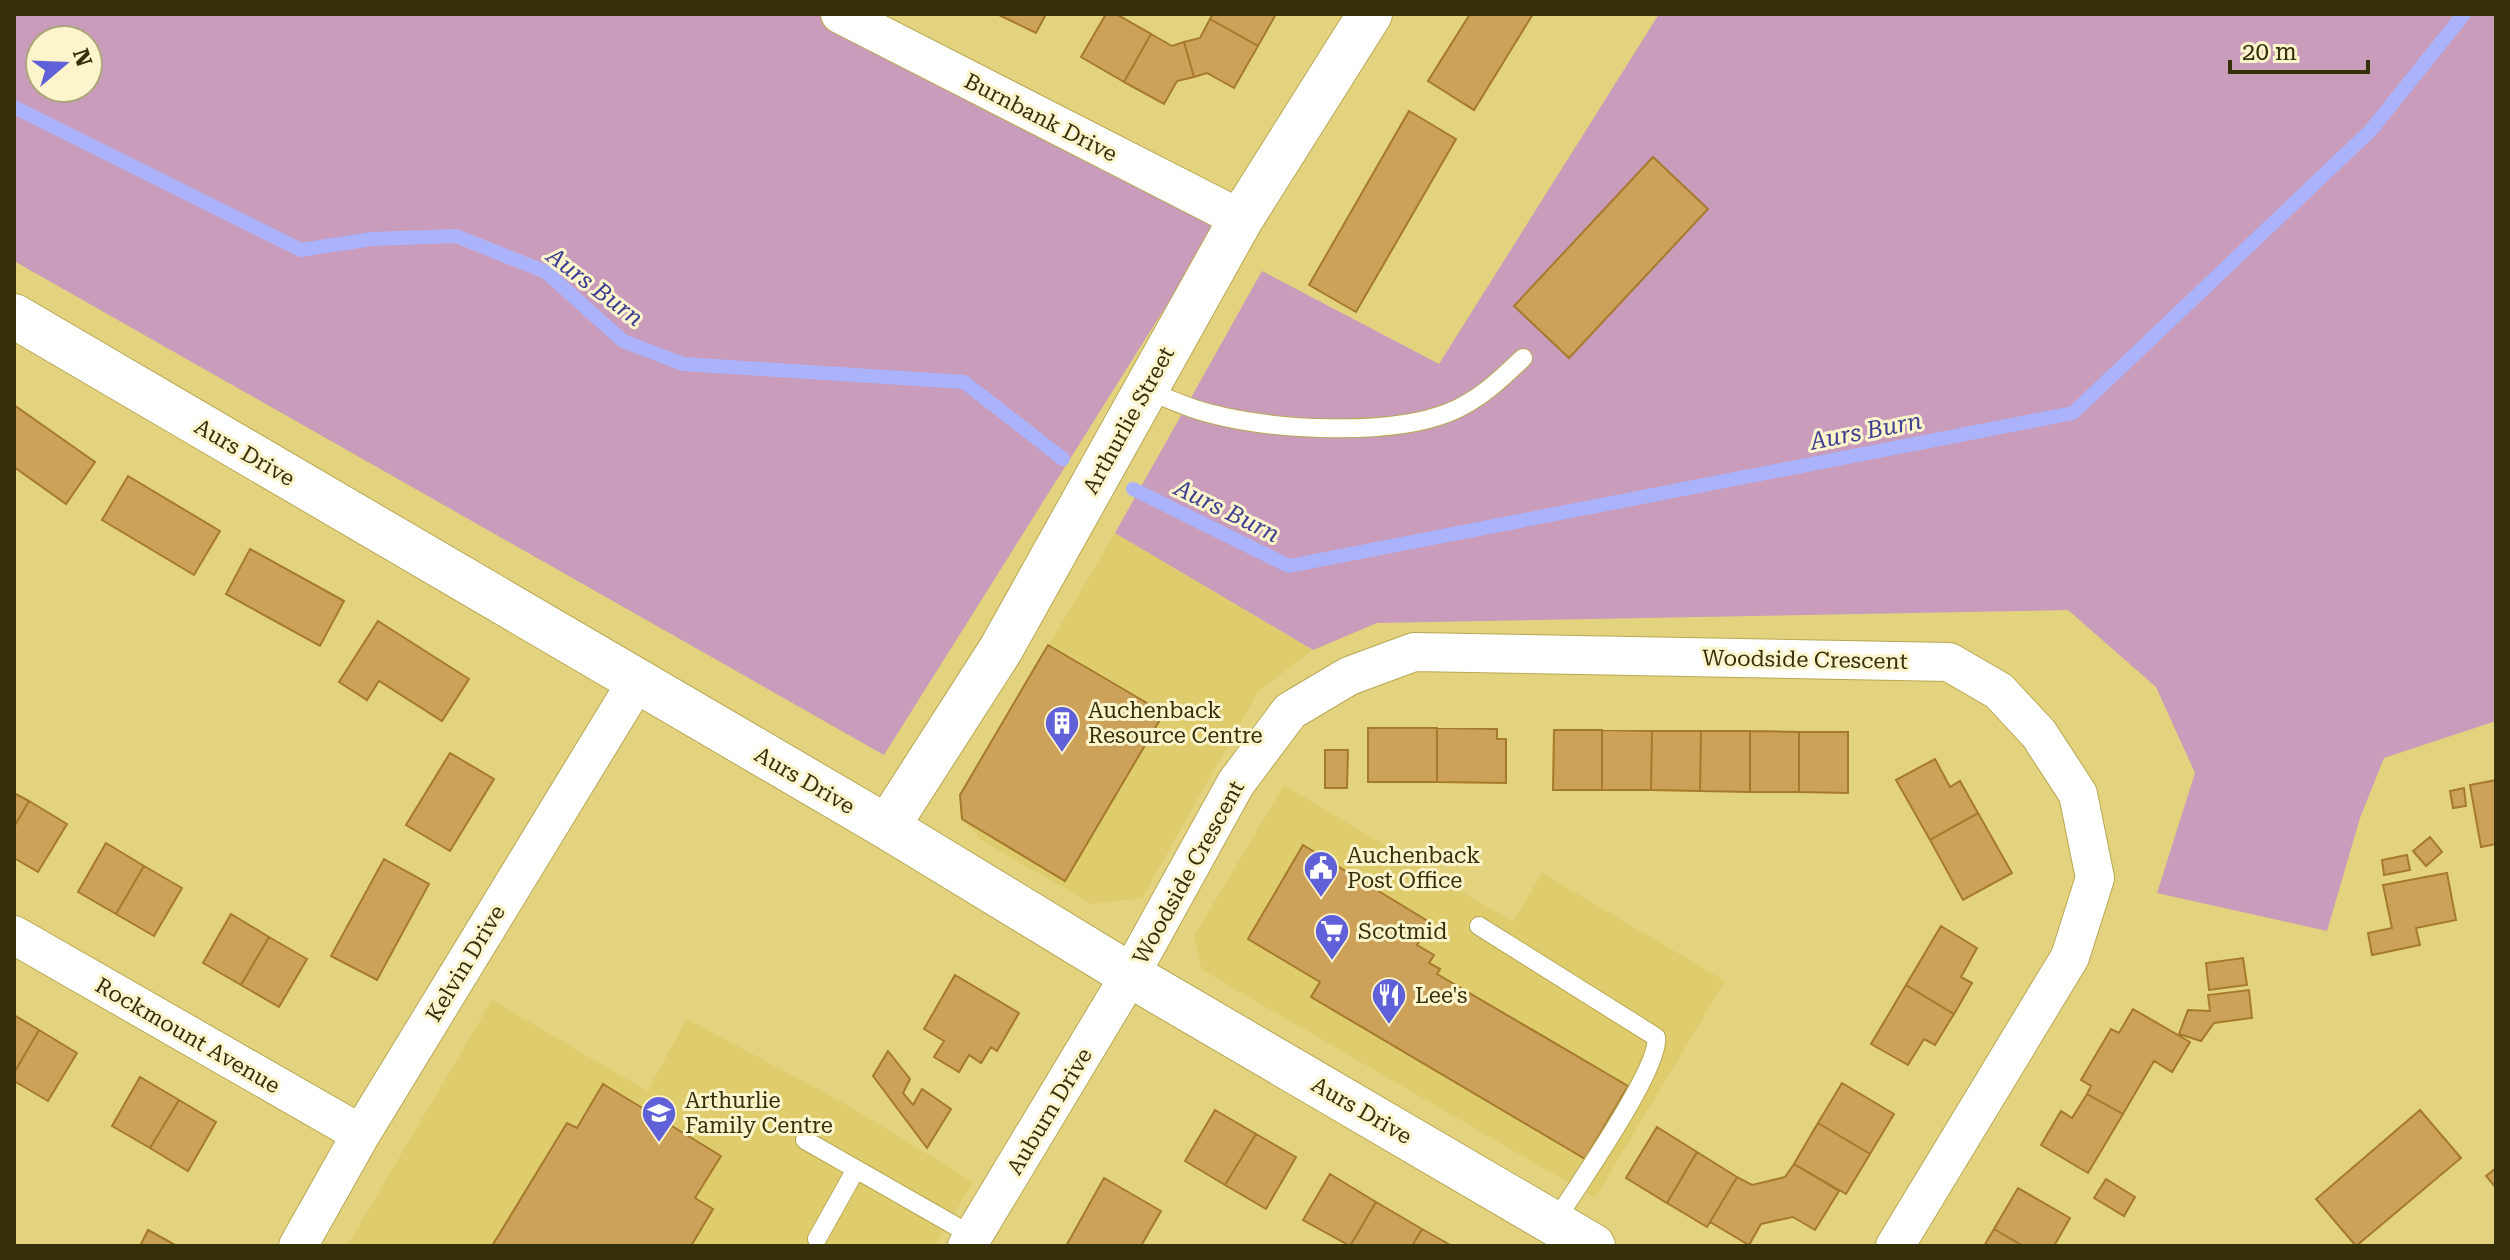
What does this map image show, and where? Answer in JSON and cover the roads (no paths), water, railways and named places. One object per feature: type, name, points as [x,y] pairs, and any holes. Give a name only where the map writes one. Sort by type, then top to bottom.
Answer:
[{"type":"street","name":"Burnbank Drive","points":[[840,14],[1241,219]]},
{"type":"street","name":"Arthurlie Street","points":[[887,827],[1001,649],[1241,219],[1370,14]]},
{"type":"street","name":"Aurs Drive","points":[[14,316],[636,683],[887,827],[1130,975],[1593,1246]]},
{"type":"street","name":"Woodside Crescent","points":[[1130,975],[1236,783],[1290,711],[1349,676],[1414,652],[1949,662],[1999,691],[2039,734],[2078,794],[2095,878],[2070,957],[1895,1246]]},
{"type":"street","name":"Kelvin Drive","points":[[298,1246],[361,1134],[636,683]]},
{"type":"street","name":"Rockmount Avenue","points":[[14,935],[361,1134]]},
{"type":"street","name":"Auburn Drive","points":[[970,1241],[1130,975]]},
{"type":"lane","points":[[1145,390],[1208,413],[1257,421],[1352,428],[1399,426],[1449,413],[1486,393],[1523,358]]},
{"type":"lane","points":[[1479,926],[1656,1037],[1658,1048],[1645,1076],[1554,1223]]},
{"type":"lane","points":[[805,1140],[970,1241]]},
{"type":"lane","points":[[817,1239],[856,1169]]},
{"type":"waterway","name":"Aurs Burn","points":[[1133,489],[1289,566],[2073,413],[2371,130],[2464,14]]},
{"type":"waterway","name":"Aurs Burn","points":[[14,107],[301,250],[372,239],[456,236],[546,272],[623,341],[683,364],[964,382],[1063,459]]},
{"type":"place","name":"Auchenback Resource Centre","points":[[1062,754]]},
{"type":"place","name":"Auchenback Post Office","points":[[1321,899]]},
{"type":"place","name":"Scotmid","points":[[1332,962]]},
{"type":"place","name":"Lee's","points":[[1389,1026]]},
{"type":"place","name":"Arthurlie Family Centre","points":[[659,1144]]}]
